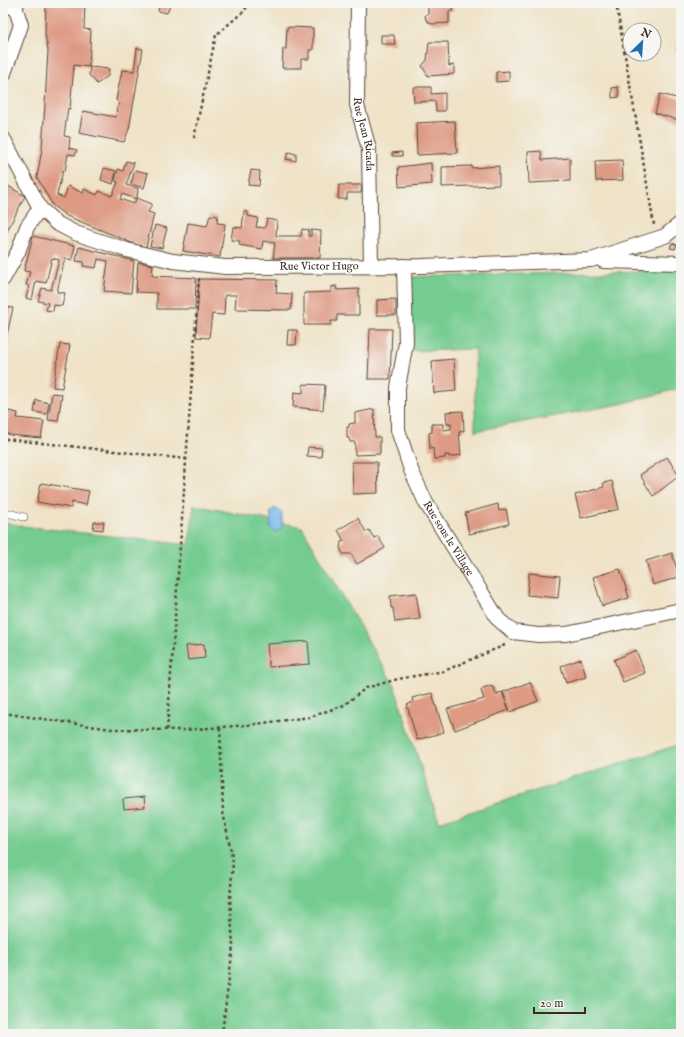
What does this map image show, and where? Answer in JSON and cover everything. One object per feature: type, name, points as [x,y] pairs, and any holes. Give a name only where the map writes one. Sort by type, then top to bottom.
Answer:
[{"type":"street","points":[[3,4],[14,3],[21,25],[3,76]]},
{"type":"street","name":"Rue Jean Ricada","points":[[358,3],[357,105],[369,149],[371,266]]},
{"type":"street","name":"Rue Victor Hugo","points":[[3,138],[40,208],[56,224],[76,233],[127,250],[172,261],[225,267],[404,266],[591,260],[666,236],[681,223]]},
{"type":"street","points":[[3,279],[18,252],[27,228],[40,208]]},
{"type":"street","points":[[591,260],[681,263]]},
{"type":"street","name":"Rue sous le Village","points":[[404,266],[406,343],[398,387],[398,430],[411,470],[426,503],[498,619],[513,632]]},
{"type":"street","points":[[513,632],[538,635],[566,634],[681,610]]},
{"type":"lane","points":[[3,512],[24,517]]},
{"type":"path","points":[[194,138],[216,35],[243,12],[250,3]]},
{"type":"path","points":[[616,3],[656,239]]},
{"type":"path","points":[[167,730],[200,264]]},
{"type":"path","points":[[3,445],[6,439],[186,459]]},
{"type":"path","points":[[3,713],[111,729],[167,730],[220,728],[310,717],[344,705],[366,688],[398,679],[444,671],[486,654],[506,644],[513,632]]},
{"type":"path","points":[[220,728],[223,812],[232,862],[230,898],[233,946],[222,1034]]},
{"type":"green space","points":[[681,270],[681,388],[620,404],[475,431],[475,349],[410,351],[409,277]]},
{"type":"green space","points":[[194,505],[302,527],[394,685],[439,822],[681,744],[681,1034],[3,1034],[3,522],[22,526],[189,545]]},
{"type":"water","points":[[275,508],[282,513],[282,527],[278,532],[272,530],[270,527],[271,511]]},
{"type":"building","points":[[46,3],[85,3],[84,29],[91,30],[89,67],[74,65],[70,109],[68,108],[64,136],[70,137],[69,148],[77,150],[75,155],[68,154],[65,171],[63,170],[57,195],[64,198],[68,186],[83,193],[84,189],[97,195],[99,191],[112,196],[118,182],[115,181],[118,169],[123,171],[126,161],[134,163],[126,185],[138,188],[137,198],[152,204],[148,212],[154,214],[146,247],[137,245],[67,216],[53,206],[37,177],[42,149],[45,104],[48,50],[45,34]],"holes":[[[122,194],[136,199],[134,204],[120,199]]]},
{"type":"building","points":[[118,3],[140,3],[139,7]]},
{"type":"building","points":[[160,3],[171,3],[167,13],[158,11]]},
{"type":"building","points":[[433,3],[453,3],[453,11],[449,11],[449,23],[432,24],[426,20],[425,15],[428,14],[428,6],[433,5]]},
{"type":"building","points":[[287,27],[313,28],[313,50],[309,50],[309,59],[301,59],[301,68],[282,68],[283,49],[286,49]]},
{"type":"building","points":[[381,35],[394,35],[395,44],[381,44]]},
{"type":"building","points":[[429,42],[448,42],[449,66],[454,65],[454,74],[428,76],[422,66],[427,60]]},
{"type":"building","points":[[681,46],[681,64],[680,64],[677,47]]},
{"type":"building","points":[[137,48],[143,49],[129,129],[124,142],[79,133],[83,111],[116,117],[117,108],[120,104],[116,100],[122,70],[134,71]]},
{"type":"building","points":[[90,67],[109,69],[108,76],[97,84],[89,75]]},
{"type":"building","points":[[509,71],[509,81],[496,82],[496,72]]},
{"type":"building","points":[[413,87],[431,87],[431,94],[445,93],[445,111],[436,111],[435,101],[414,102]]},
{"type":"building","points":[[618,87],[619,97],[612,98],[612,88]]},
{"type":"building","points":[[660,94],[681,99],[681,121],[655,113]]},
{"type":"building","points":[[455,121],[457,153],[417,155],[416,123]]},
{"type":"building","points":[[541,151],[542,160],[570,158],[570,181],[529,183],[528,152]]},
{"type":"building","points":[[288,152],[296,154],[296,161],[286,159]]},
{"type":"building","points":[[402,152],[402,156],[392,156],[392,153]]},
{"type":"building","points":[[622,160],[623,180],[596,181],[595,161]]},
{"type":"building","points":[[431,163],[432,184],[399,187],[398,167]]},
{"type":"building","points":[[472,166],[472,168],[499,166],[499,185],[442,187],[442,167]]},
{"type":"building","points":[[104,168],[116,171],[113,184],[101,180]]},
{"type":"building","points":[[135,170],[148,173],[144,188],[131,184]]},
{"type":"building","points":[[251,170],[260,171],[259,186],[248,185]]},
{"type":"building","points":[[3,183],[25,196],[3,239]]},
{"type":"building","points":[[339,185],[362,185],[361,193],[347,193],[347,199],[338,199]]},
{"type":"building","points":[[244,211],[248,212],[248,216],[258,218],[256,227],[265,228],[267,219],[277,221],[276,236],[301,236],[302,229],[309,230],[308,236],[311,236],[311,230],[321,231],[320,258],[273,258],[275,243],[263,241],[262,249],[239,245],[240,241],[231,240],[233,227],[242,228]]},
{"type":"building","points":[[210,215],[218,216],[217,223],[225,224],[220,257],[183,251],[188,223],[207,226]]},
{"type":"building","points":[[155,225],[167,228],[162,248],[150,246]]},
{"type":"building","points":[[33,236],[75,246],[72,260],[65,258],[57,292],[65,293],[62,306],[54,305],[53,311],[46,310],[48,303],[38,301],[42,288],[51,290],[59,260],[52,258],[46,283],[36,281],[32,300],[26,298],[29,286],[26,285],[30,272],[24,271]]},
{"type":"building","points":[[672,243],[677,245],[675,249],[670,248]]},
{"type":"building","points":[[79,247],[134,261],[131,293],[104,291],[108,261],[98,259],[96,268],[83,266],[84,262],[76,261]]},
{"type":"building","points":[[138,262],[153,265],[152,276],[196,278],[195,309],[157,309],[157,293],[136,292]]},
{"type":"building","points":[[199,279],[277,280],[276,293],[292,294],[291,310],[235,309],[236,295],[225,295],[224,315],[212,314],[209,338],[196,337]]},
{"type":"building","points":[[336,286],[337,290],[359,289],[359,315],[337,315],[337,321],[331,321],[331,325],[304,325],[304,293],[331,292],[331,287]]},
{"type":"building","points":[[396,299],[396,315],[377,315],[377,300]]},
{"type":"building","points":[[3,306],[13,308],[4,348],[3,348]]},
{"type":"building","points":[[370,329],[392,329],[390,379],[368,379]]},
{"type":"building","points":[[288,330],[297,330],[296,345],[287,345]]},
{"type":"building","points":[[60,344],[70,345],[62,388],[53,387]]},
{"type":"building","points":[[454,359],[456,391],[434,393],[432,361]]},
{"type":"building","points":[[303,384],[325,385],[323,410],[293,407],[294,392],[303,393]]},
{"type":"building","points":[[52,393],[62,394],[58,421],[48,420]]},
{"type":"building","points":[[36,400],[49,403],[47,414],[34,412]]},
{"type":"building","points":[[374,409],[375,437],[380,437],[380,454],[355,455],[355,442],[350,442],[349,438],[347,438],[347,427],[349,427],[349,424],[355,423],[355,413]]},
{"type":"building","points":[[9,411],[18,413],[17,418],[44,421],[41,438],[10,435],[4,432]]},
{"type":"building","points":[[463,411],[464,431],[459,432],[461,455],[449,457],[449,455],[445,455],[445,458],[434,459],[433,448],[430,449],[429,433],[432,432],[432,424],[443,424],[443,430],[451,429],[451,424],[447,424],[446,412]]},
{"type":"building","points":[[308,447],[322,448],[321,457],[307,456]]},
{"type":"building","points":[[667,457],[679,476],[653,496],[640,475]]},
{"type":"building","points":[[352,462],[377,462],[378,493],[353,494]]},
{"type":"building","points":[[612,481],[619,509],[581,518],[575,495],[604,487],[603,483]]},
{"type":"building","points":[[41,483],[89,491],[86,505],[72,502],[71,508],[37,502]]},
{"type":"building","points":[[498,504],[499,511],[506,509],[509,524],[469,534],[465,513]]},
{"type":"building","points":[[358,518],[366,532],[369,530],[374,538],[378,536],[385,548],[357,564],[351,554],[343,554],[340,548],[341,542],[344,541],[338,530]]},
{"type":"building","points":[[94,522],[104,522],[103,530],[93,529]]},
{"type":"building","points":[[672,553],[679,577],[653,585],[646,561]]},
{"type":"building","points":[[620,569],[629,598],[602,606],[593,577]]},
{"type":"building","points":[[529,573],[560,576],[558,598],[527,595]]},
{"type":"building","points":[[416,593],[420,619],[395,622],[393,608],[391,608],[390,596]]},
{"type":"building","points":[[308,641],[310,664],[269,667],[267,644]]},
{"type":"building","points":[[204,644],[205,658],[188,660],[186,646]]},
{"type":"building","points":[[636,650],[645,673],[623,682],[614,660]]},
{"type":"building","points":[[581,659],[586,677],[566,683],[561,666]]},
{"type":"building","points":[[530,682],[538,701],[510,712],[503,692]]},
{"type":"building","points":[[489,686],[493,687],[496,694],[502,692],[509,710],[455,730],[447,709],[484,699],[481,691],[483,688]]},
{"type":"building","points":[[432,693],[444,732],[417,740],[407,705],[413,702],[412,698]]},
{"type":"building","points":[[144,797],[145,807],[124,809],[123,799]]}]
